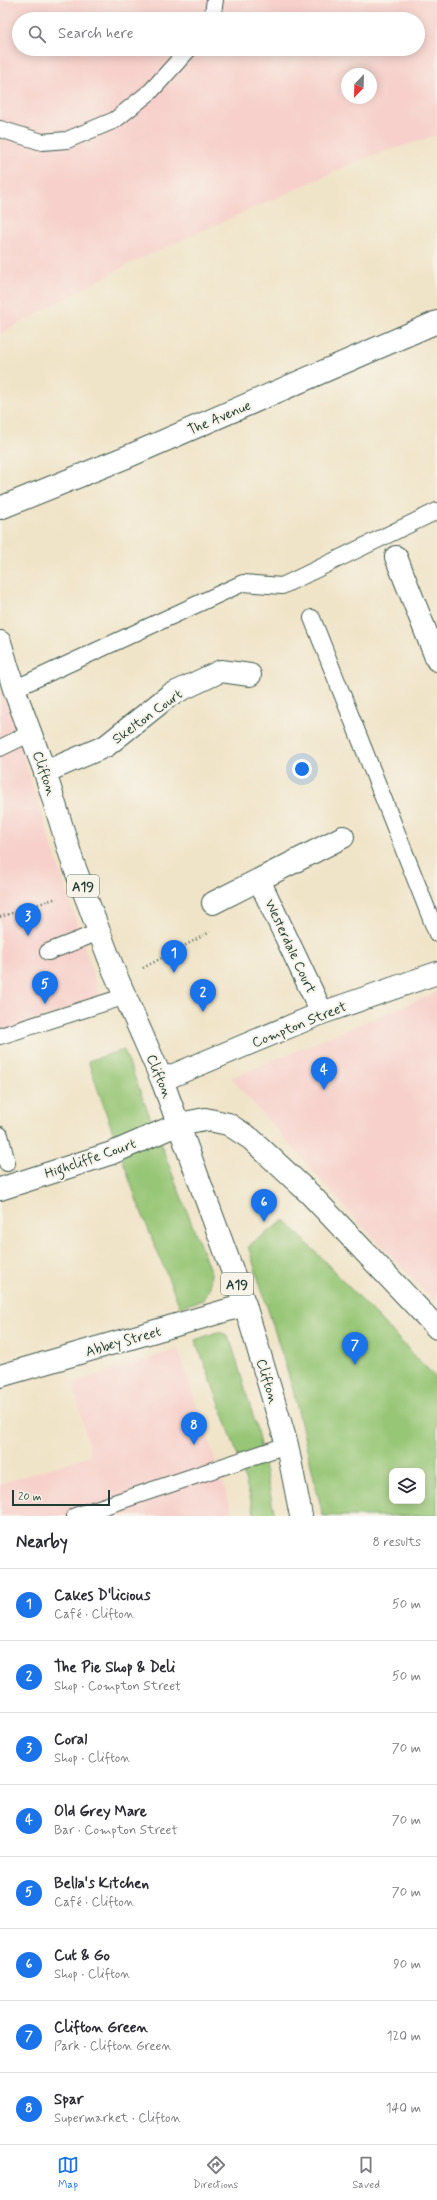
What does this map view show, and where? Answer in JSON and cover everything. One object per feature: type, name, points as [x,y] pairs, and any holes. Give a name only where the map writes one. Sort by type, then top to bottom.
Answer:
[{"type":"street","name":"The Avenue","points":[[0,508],[129,456],[437,322]]},
{"type":"street","points":[[396,557],[437,660]]},
{"type":"street","name":"Clifton","points":[[0,642],[14,689],[45,772],[74,863],[99,932],[162,1080],[245,1305],[287,1446],[301,1516]]},
{"type":"street","name":"Skelton Court","points":[[45,772],[106,746],[170,695],[221,671],[250,675]]},
{"type":"street","points":[[213,903],[343,837]]},
{"type":"street","name":"Westerdale Court","points":[[259,880],[322,1013]]},
{"type":"street","name":"Compton Street","points":[[162,1080],[322,1013],[437,973]]},
{"type":"street","name":"Highcliffe Court","points":[[0,1189],[112,1153],[179,1124],[204,1119],[228,1124],[251,1139],[310,1194],[436,1325]]},
{"type":"street","name":"Abbey Street","points":[[0,1376],[245,1305]]},
{"type":"lane","points":[[213,12],[215,0]]},
{"type":"lane","points":[[0,129],[42,142],[67,140],[115,120],[151,91],[183,56]]},
{"type":"lane","points":[[14,689],[243,583],[282,586],[437,511]]},
{"type":"lane","points":[[312,618],[437,934]]},
{"type":"lane","points":[[0,748],[31,733]]},
{"type":"lane","points":[[48,952],[99,932]]},
{"type":"lane","points":[[0,1036],[122,989]]},
{"type":"lane","points":[[0,1135],[7,1163]]},
{"type":"lane","points":[[75,1516],[287,1446]]},
{"type":"path","points":[[0,917],[44,903],[83,887]]},
{"type":"path","points":[[122,989],[211,931],[213,903]]},
{"type":"shaded area","points":[[0,0],[437,0],[437,135],[363,159],[131,263],[0,334]]},
{"type":"shaded area","points":[[0,683],[100,996],[0,1034]]},
{"type":"shaded area","points":[[437,992],[437,1298],[433,1301],[349,1212],[231,1078]]},
{"type":"shaded area","points":[[178,1349],[234,1516],[0,1516],[0,1484],[91,1455],[73,1383]]},
{"type":"green space","points":[[124,1050],[211,1273],[210,1288],[203,1300],[180,1307],[138,1204],[88,1061]]},
{"type":"green space","points":[[285,1220],[437,1379],[437,1516],[323,1516],[292,1386],[248,1246]]},
{"type":"green space","points":[[217,1332],[225,1334],[231,1342],[256,1426],[275,1516],[255,1516],[243,1471],[228,1427],[195,1340]]},
{"type":"place","name":"Coral","points":[[28,936]]},
{"type":"place","name":"Cakes D'licious","points":[[174,973]]},
{"type":"place","name":"Bella's Kitchen","points":[[45,1004]]},
{"type":"place","name":"The Pie Shop & Deli","points":[[203,1012]]},
{"type":"place","name":"Old Grey Mare","points":[[324,1090]]},
{"type":"place","name":"Cut & Go","points":[[264,1222]]},
{"type":"place","name":"Clifton Green","points":[[355,1365]]},
{"type":"place","name":"Spar","points":[[194,1445]]}]
